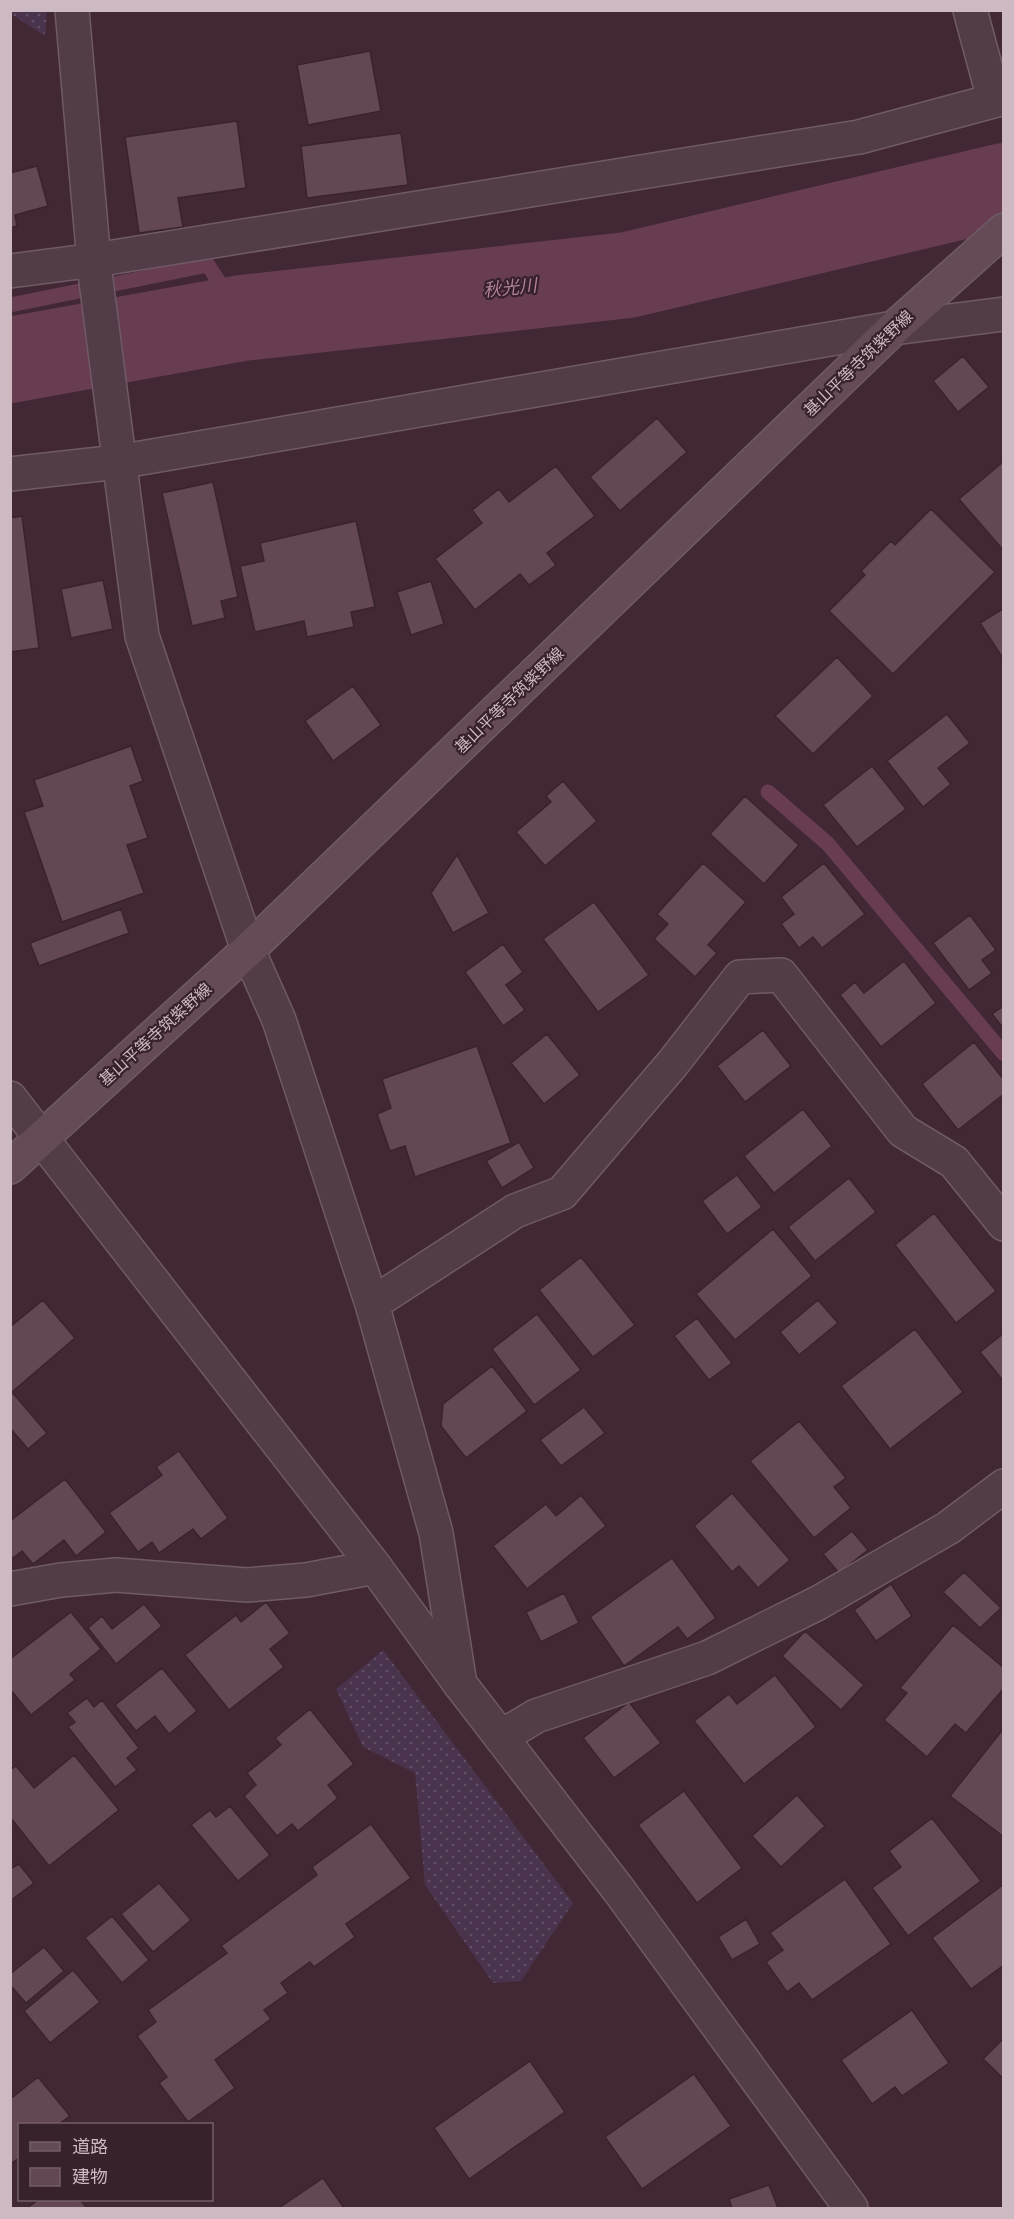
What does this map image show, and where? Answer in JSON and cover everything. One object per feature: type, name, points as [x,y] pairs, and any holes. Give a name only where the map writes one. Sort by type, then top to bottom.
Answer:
[{"type":"main road","name":"基山平等寺筑紫野線","points":[[10,1167],[248,950],[894,328],[1004,230]]},
{"type":"street","points":[[72,10],[95,266],[142,636],[248,950],[279,1020],[372,1304],[436,1533],[460,1684]]},
{"type":"street","points":[[10,271],[95,266],[859,137],[999,99],[970,10]]},
{"type":"street","points":[[10,474],[117,452],[894,328],[1004,314]]},
{"type":"street","points":[[372,1304],[515,1211],[562,1193],[673,1063],[740,977],[781,975],[903,1131],[954,1162],[1004,1224]]},
{"type":"street","points":[[10,1098],[375,1567],[460,1684],[618,1889],[851,2208]]},
{"type":"street","points":[[501,1737],[536,1716],[707,1658],[808,1608],[948,1528],[1004,1486]]},
{"type":"street","points":[[10,1589],[61,1580],[116,1575],[248,1585],[306,1580],[375,1567]]},
{"type":"shaded area","points":[[10,11],[47,11],[45,36],[11,14]]},
{"type":"shaded area","points":[[383,1650],[573,1903],[521,1981],[493,1983],[425,1885],[415,1773],[363,1747],[336,1689]]},
{"type":"building","points":[[370,51],[381,111],[308,125],[297,65]]},
{"type":"building","points":[[237,121],[246,188],[178,198],[183,227],[139,233],[125,137]]},
{"type":"building","points":[[401,133],[408,185],[307,198],[301,146]]},
{"type":"building","points":[[37,166],[48,206],[15,215],[17,226],[10,228],[10,173]]},
{"type":"building","points":[[963,356],[989,387],[958,412],[933,381]]},
{"type":"building","points":[[657,418],[687,452],[620,511],[590,477]]},
{"type":"building","points":[[1004,461],[1004,551],[959,499]]},
{"type":"building","points":[[556,466],[595,516],[547,553],[556,565],[529,585],[520,574],[475,610],[435,559],[482,523],[472,510],[499,489],[509,502]]},
{"type":"building","points":[[213,482],[238,597],[221,601],[225,618],[192,626],[162,493]]},
{"type":"building","points":[[931,509],[995,572],[893,674],[829,611],[865,575],[861,571],[891,541],[895,545]]},
{"type":"building","points":[[22,516],[39,648],[10,652],[10,518]]},
{"type":"building","points":[[356,521],[375,607],[351,612],[354,627],[307,637],[304,621],[255,632],[240,566],[264,561],[260,543]]},
{"type":"building","points":[[103,580],[113,629],[71,638],[61,589]]},
{"type":"building","points":[[431,581],[444,624],[411,635],[397,592]]},
{"type":"building","points":[[1004,608],[1004,660],[980,623]]},
{"type":"building","points":[[837,657],[873,696],[813,754],[775,716]]},
{"type":"building","points":[[353,686],[381,725],[333,761],[305,721]]},
{"type":"building","points":[[947,714],[970,743],[938,768],[951,784],[923,807],[887,761]]},
{"type":"building","points":[[131,746],[143,781],[130,786],[148,838],[127,845],[144,893],[62,922],[24,812],[43,806],[34,780]]},
{"type":"building","points":[[872,766],[906,809],[857,847],[823,805]]},
{"type":"building","points":[[563,781],[597,821],[545,866],[516,832],[551,802],[546,796]]},
{"type":"building","points":[[745,796],[799,845],[764,884],[710,834]]},
{"type":"building","points":[[457,855],[489,913],[453,933],[431,893]]},
{"type":"building","points":[[703,863],[746,902],[708,945],[717,953],[695,977],[654,939],[668,924],[657,914]]},
{"type":"building","points":[[824,863],[865,914],[822,948],[813,937],[799,948],[781,924],[794,914],[781,897]]},
{"type":"building","points":[[594,902],[649,975],[598,1012],[543,939]]},
{"type":"building","points":[[121,909],[129,933],[39,966],[30,943]]},
{"type":"building","points":[[970,915],[996,950],[982,960],[992,973],[969,990],[933,943]]},
{"type":"building","points":[[503,944],[523,972],[506,985],[525,1010],[503,1026],[465,972]]},
{"type":"building","points":[[904,961],[936,1003],[881,1047],[840,995],[855,982],[864,993]]},
{"type":"building","points":[[1004,1006],[1004,1029],[992,1014]]},
{"type":"building","points":[[763,1030],[791,1066],[745,1102],[717,1066]]},
{"type":"building","points":[[547,1034],[580,1075],[544,1104],[511,1063]]},
{"type":"building","points":[[974,1042],[1004,1080],[1004,1094],[958,1130],[922,1084]]},
{"type":"building","points":[[477,1046],[511,1143],[415,1177],[405,1146],[390,1151],[377,1114],[391,1108],[382,1079]]},
{"type":"building","points":[[803,1109],[832,1146],[774,1193],[744,1156]]},
{"type":"building","points":[[519,1142],[534,1168],[502,1188],[486,1161]]},
{"type":"building","points":[[737,1175],[762,1207],[727,1234],[702,1201]]},
{"type":"building","points":[[849,1178],[876,1212],[815,1261],[788,1227]]},
{"type":"building","points":[[934,1213],[996,1291],[956,1323],[895,1245]]},
{"type":"building","points":[[773,1229],[812,1276],[735,1340],[696,1294]]},
{"type":"building","points":[[581,1257],[635,1325],[593,1357],[539,1290]]},
{"type":"building","points":[[43,1300],[75,1338],[12,1392],[47,1433],[28,1449],[10,1428],[10,1327]]},
{"type":"building","points":[[818,1300],[838,1323],[799,1355],[780,1332]]},
{"type":"building","points":[[537,1314],[581,1370],[534,1405],[492,1349]]},
{"type":"building","points":[[697,1318],[732,1363],[709,1380],[674,1336]]},
{"type":"building","points":[[915,1329],[963,1392],[890,1449],[841,1386]]},
{"type":"building","points":[[1004,1333],[1004,1382],[980,1352]]},
{"type":"building","points":[[492,1366],[527,1411],[466,1458],[441,1426],[443,1404]]},
{"type":"building","points":[[584,1407],[605,1433],[561,1466],[540,1440]]},
{"type":"building","points":[[799,1421],[846,1478],[834,1487],[851,1508],[814,1538],[750,1461]]},
{"type":"building","points":[[179,1451],[228,1518],[201,1539],[193,1529],[159,1553],[152,1542],[138,1552],[109,1513],[162,1475],[156,1467]]},
{"type":"building","points":[[65,1479],[106,1532],[76,1556],[64,1540],[33,1564],[22,1551],[13,1558],[10,1555],[10,1521]]},
{"type":"building","points":[[732,1493],[790,1560],[758,1588],[739,1566],[732,1572],[694,1526]]},
{"type":"building","points":[[581,1495],[606,1526],[527,1589],[493,1546],[546,1504],[556,1516]]},
{"type":"building","points":[[852,1531],[868,1550],[839,1573],[823,1554]]},
{"type":"building","points":[[672,1558],[716,1618],[687,1639],[678,1627],[624,1666],[590,1617]]},
{"type":"building","points":[[964,1572],[1001,1608],[980,1628],[943,1592]]},
{"type":"building","points":[[891,1584],[912,1616],[876,1641],[854,1610]]},
{"type":"building","points":[[564,1593],[579,1623],[541,1642],[526,1612]]},
{"type":"building","points":[[266,1602],[290,1633],[270,1649],[284,1667],[229,1710],[185,1655],[236,1615],[241,1622]]},
{"type":"building","points":[[144,1604],[162,1626],[116,1664],[88,1628],[102,1616],[112,1629]]},
{"type":"building","points":[[71,1612],[101,1649],[70,1674],[75,1680],[31,1715],[10,1689],[10,1659]]},
{"type":"building","points":[[953,1625],[1004,1668],[1004,1688],[966,1733],[955,1724],[927,1757],[884,1720],[907,1693],[900,1688]]},
{"type":"building","points":[[805,1631],[864,1685],[841,1710],[782,1656]]},
{"type":"building","points":[[162,1668],[197,1711],[169,1734],[155,1716],[136,1731],[115,1705]]},
{"type":"building","points":[[775,1675],[816,1727],[744,1784],[694,1721],[729,1694],[737,1704]]},
{"type":"building","points":[[87,1698],[94,1707],[102,1700],[139,1748],[127,1758],[137,1770],[115,1787],[68,1727],[75,1722],[67,1713]]},
{"type":"building","points":[[629,1702],[661,1743],[614,1778],[583,1738]]},
{"type":"building","points":[[310,1709],[354,1764],[328,1785],[338,1798],[298,1831],[292,1824],[277,1836],[244,1796],[256,1785],[247,1773],[281,1745],[275,1738]]},
{"type":"building","points":[[1004,1728],[1004,1837],[950,1796]]},
{"type":"building","points":[[74,1755],[119,1810],[49,1866],[10,1817],[10,1770],[16,1766],[34,1788]]},
{"type":"building","points":[[684,1791],[742,1868],[697,1903],[638,1825]]},
{"type":"building","points":[[797,1795],[825,1826],[781,1867],[752,1836]]},
{"type":"building","points":[[230,1806],[270,1855],[238,1881],[191,1825],[210,1810],[216,1817]]},
{"type":"building","points":[[932,1818],[981,1881],[908,1936],[872,1888],[901,1867],[889,1851]]},
{"type":"building","points":[[371,1824],[411,1878],[346,1924],[355,1937],[314,1967],[310,1962],[281,1983],[288,1993],[264,2010],[271,2019],[215,2060],[235,2088],[188,2122],[159,2083],[167,2077],[137,2036],[156,2022],[148,2010],[227,1953],[221,1946],[317,1875],[312,1867]]},
{"type":"building","points":[[19,1864],[34,1883],[10,1901],[10,1869]]},
{"type":"building","points":[[845,1879],[891,1944],[812,2000],[799,1983],[787,1992],[766,1962],[783,1950],[770,1933]]},
{"type":"building","points":[[159,1883],[191,1920],[153,1952],[121,1914]]},
{"type":"building","points":[[1004,1884],[1004,1965],[971,1989],[932,1938]]},
{"type":"building","points":[[112,1916],[149,1960],[122,1983],[85,1938]]},
{"type":"building","points":[[746,1919],[760,1944],[732,1960],[718,1937]]},
{"type":"building","points":[[44,1947],[64,1971],[26,2003],[10,1985],[10,1974]]},
{"type":"building","points":[[73,1970],[100,2002],[50,2043],[24,2011]]},
{"type":"building","points":[[912,2010],[949,2063],[902,2096],[895,2087],[872,2104],[841,2060]]},
{"type":"building","points":[[1004,2038],[1004,2079],[983,2059]]},
{"type":"building","points":[[530,2061],[565,2112],[469,2179],[434,2128]]},
{"type":"building","points":[[694,2074],[731,2126],[642,2189],[605,2137]]},
{"type":"building","points":[[38,2077],[70,2116],[60,2123],[18,2123],[18,2158],[12,2163],[10,2160],[10,2094],[13,2097]]},
{"type":"building","points":[[323,2178],[344,2208],[279,2208]]},
{"type":"building","points":[[769,2185],[778,2208],[732,2208],[729,2199]]},
{"type":"building","points":[[37,2201],[81,2201],[87,2208],[27,2208]]},
{"type":"waterway","name":"秋光川","points":[[10,360],[242,318],[628,275],[1004,186]]},
{"type":"waterway","points":[[10,305],[208,265],[242,318]]},
{"type":"waterway","points":[[768,792],[828,844],[1004,1054]]}]
